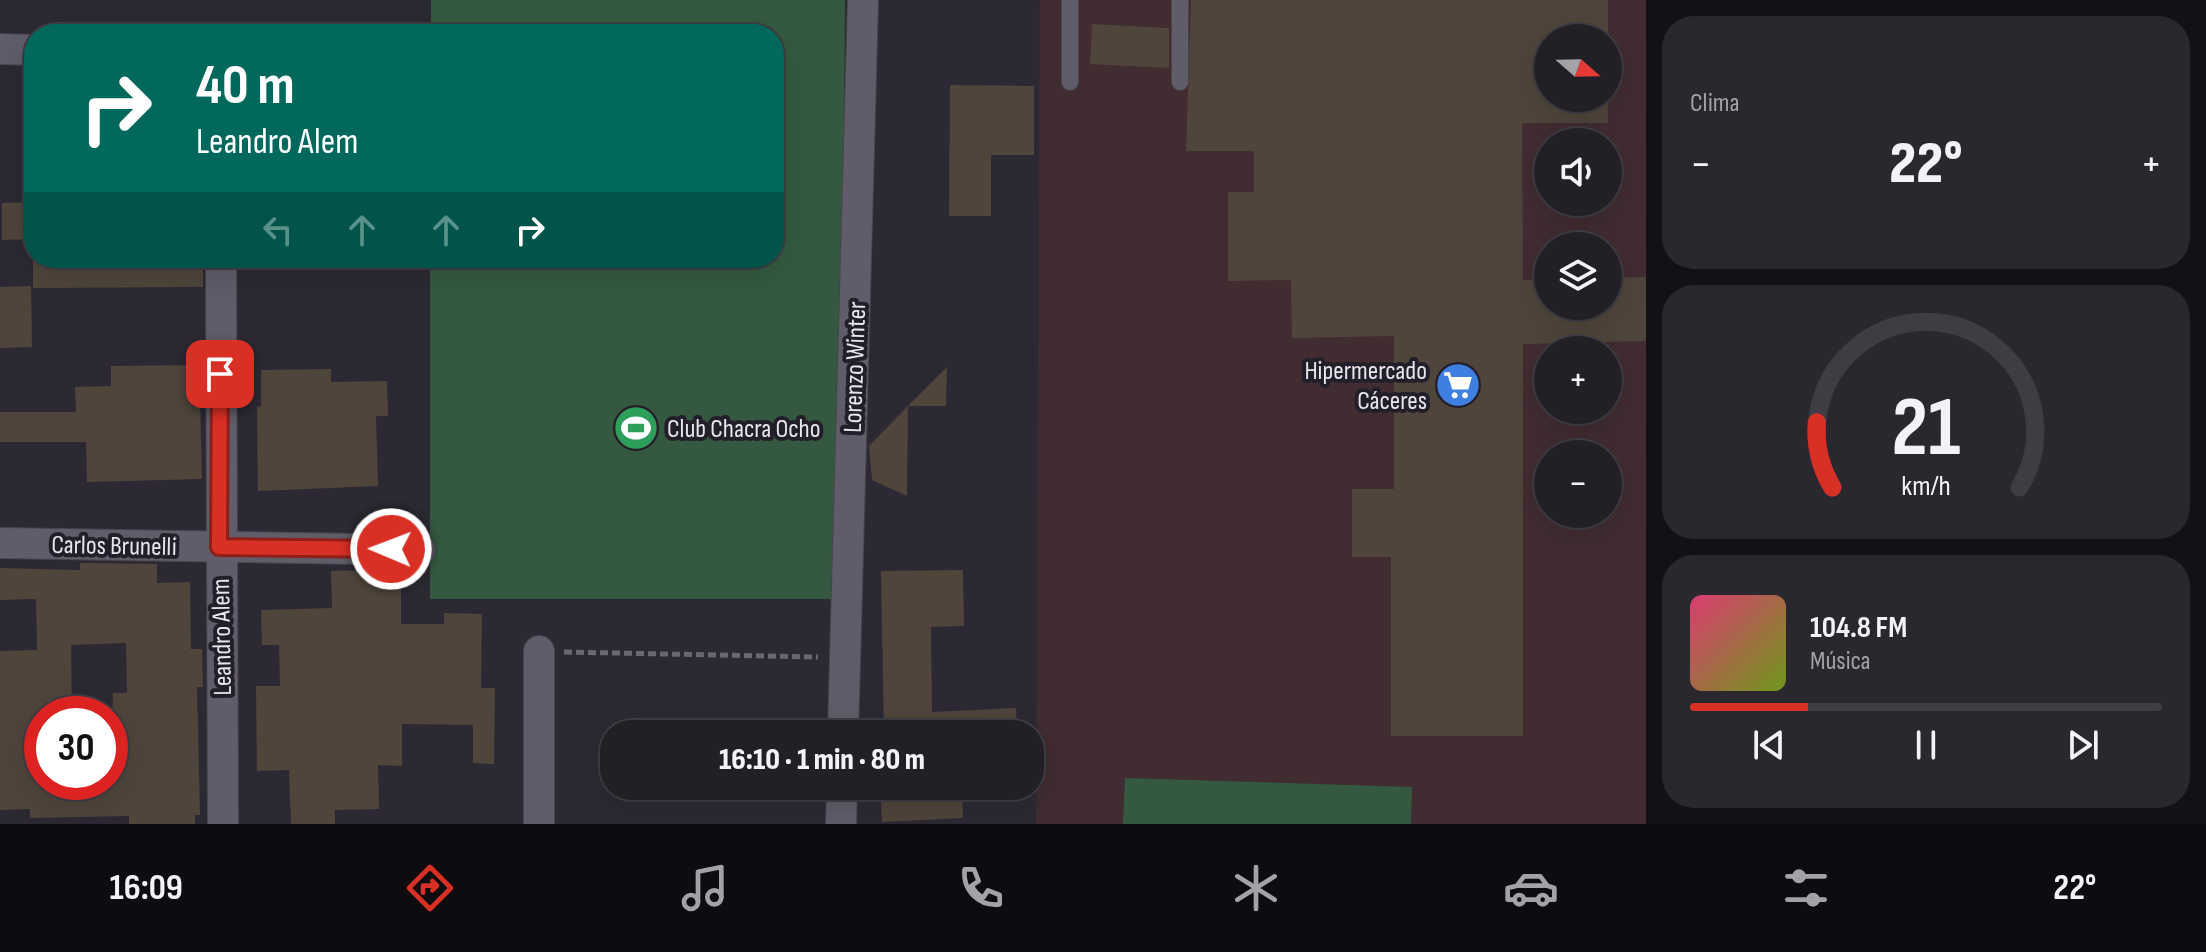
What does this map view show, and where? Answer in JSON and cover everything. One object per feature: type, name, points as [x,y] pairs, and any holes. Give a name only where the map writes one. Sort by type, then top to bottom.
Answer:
[{"type":"street","name":"Lorenzo Winter","points":[[843,720],[863,0]]},
{"type":"street","points":[[0,49],[24,50]]},
{"type":"street","name":"Leandro Alem","points":[[221,268],[219,547],[223,824]]},
{"type":"street","name":"Carlos Brunelli","points":[[0,543],[420,550]]},
{"type":"street","points":[[539,651],[539,824]]},
{"type":"street","points":[[841,824],[842,800]]},
{"type":"lane","points":[[1070,0],[1070,82]]},
{"type":"lane","points":[[1180,0],[1180,82]]},
{"type":"path","points":[[539,651],[845,658]]},
{"type":"shaded area","points":[[1040,0],[1646,0],[1646,824],[1036,824],[1036,800],[1044,800],[1044,720],[1037,720]]},
{"type":"green space","name":"Club Chacra Ocho","points":[[431,0],[845,0],[841,599],[430,599],[430,268],[784,268],[784,24],[431,24]]},
{"type":"green space","points":[[1125,778],[1412,787],[1411,824],[1123,824]]},
{"type":"building","name":"Hipermercado Cáceres","points":[[1191,0],[1608,0],[1608,24],[1534,24],[1534,112],[1608,112],[1608,123],[1522,123],[1523,280],[1534,280],[1534,320],[1622,320],[1622,278],[1646,277],[1646,341],[1622,342],[1622,336],[1534,336],[1534,344],[1523,344],[1523,736],[1391,736],[1391,557],[1352,557],[1352,489],[1394,489],[1394,336],[1292,338],[1291,280],[1228,281],[1228,192],[1254,192],[1254,151],[1186,151]]},
{"type":"building","points":[[1092,24],[1169,28],[1169,68],[1090,64]]},
{"type":"building","points":[[950,85],[1034,86],[1034,155],[991,155],[991,216],[949,216]]},
{"type":"building","points":[[24,202],[24,239],[2,240],[2,203]]},
{"type":"building","points":[[33,268],[203,268],[203,287],[33,288]]},
{"type":"building","points":[[31,286],[32,347],[0,348],[0,287]]},
{"type":"building","points":[[203,365],[203,400],[200,400],[202,479],[87,482],[86,442],[0,442],[0,412],[76,412],[75,387],[111,386],[111,366]]},
{"type":"building","points":[[947,367],[946,406],[908,406]]},
{"type":"building","points":[[331,369],[331,382],[387,381],[388,416],[376,416],[378,486],[258,491],[257,407],[261,406],[261,370]]},
{"type":"building","points":[[908,406],[907,496],[872,480],[869,446]]},
{"type":"building","points":[[80,563],[157,564],[157,583],[190,582],[191,649],[202,649],[203,687],[197,687],[200,815],[195,815],[195,824],[129,824],[129,816],[30,818],[30,809],[0,810],[0,651],[37,650],[36,599],[0,600],[0,568],[80,570]]},
{"type":"building","points":[[401,569],[401,624],[444,624],[444,613],[482,614],[481,688],[495,688],[494,764],[473,763],[473,725],[402,724],[402,766],[378,765],[379,809],[335,810],[335,824],[291,824],[289,770],[257,771],[256,686],[280,686],[279,645],[262,645],[261,610],[332,608],[331,571]]},
{"type":"building","points":[[963,570],[964,626],[931,627],[932,712],[1016,708],[1016,720],[884,720],[881,571]]},
{"type":"building","points":[[881,800],[962,800],[963,818],[882,822]]},
{"type":"place","name":"Hipermercado Cáceres","points":[[1458,385]]},
{"type":"place","name":"Club Chacra Ocho","points":[[636,428]]},
{"type":"route","points":[[220,374],[219,547],[391,549]]}]
